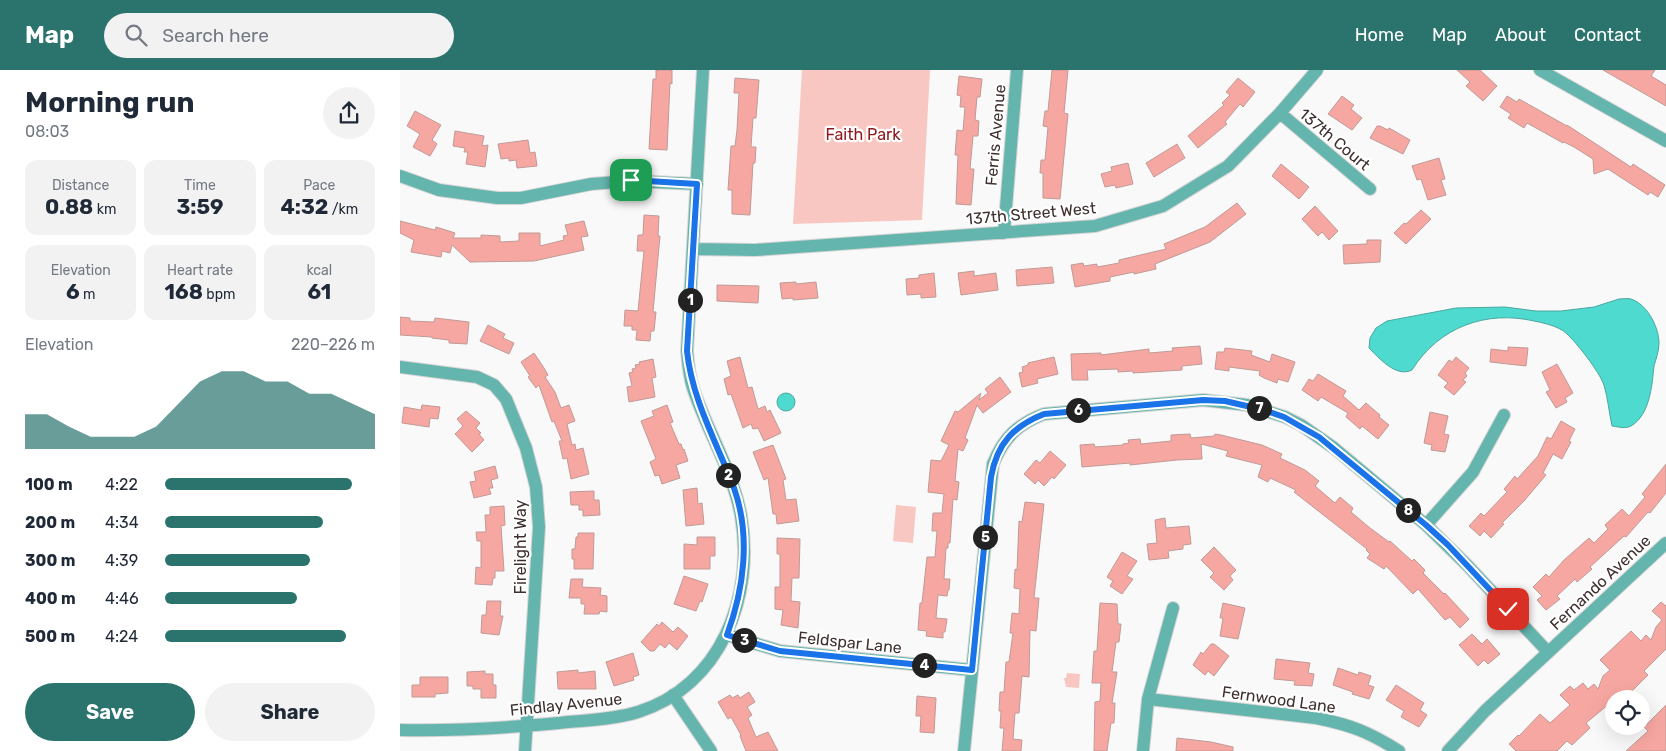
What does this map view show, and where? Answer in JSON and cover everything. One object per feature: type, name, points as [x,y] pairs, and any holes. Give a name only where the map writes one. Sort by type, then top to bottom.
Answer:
[{"type":"street","name":"Findlay Avenue","points":[[400,730],[468,730],[527,726],[621,716],[639,712],[673,695],[700,672],[711,660],[727,635],[740,591],[744,548],[743,528],[734,489],[693,388],[687,351],[703,70]]},
{"type":"street","name":"Ferris Avenue","points":[[1004,233],[1017,70]]},
{"type":"street","name":"137th Street West","points":[[693,249],[755,250],[1094,226],[1163,206],[1228,166],[1280,113],[1317,70]]},
{"type":"street","points":[[1540,70],[1666,141]]},
{"type":"street","name":"137th Court","points":[[1280,113],[1370,189]]},
{"type":"street","points":[[400,176],[439,190],[497,198],[521,198],[591,184],[631,180],[697,184]]},
{"type":"street","name":"Firelight Way","points":[[400,367],[477,377],[494,385],[506,399],[526,448],[536,487],[539,527],[525,751]]},
{"type":"street","points":[[964,751],[993,464],[1001,448],[1012,433],[1021,425],[1044,414],[1203,400],[1225,401],[1264,410],[1284,417],[1319,437],[1426,525],[1468,566],[1548,652]]},
{"type":"street","points":[[1426,525],[1473,472],[1504,415]]},
{"type":"street","name":"Fernando Avenue","points":[[1448,751],[1485,711],[1666,543]]},
{"type":"street","points":[[1143,751],[1148,699],[1173,608]]},
{"type":"street","name":"Feldspar Lane","points":[[727,635],[780,651],[972,670]]},
{"type":"street","points":[[673,695],[711,751]]},
{"type":"street","name":"Fernwood Lane","points":[[1148,699],[1316,718],[1354,726],[1399,751]]},
{"type":"green space","name":"Faith Park","points":[[802,70],[930,70],[922,220],[793,224]]},
{"type":"green space","points":[[896,505],[916,507],[913,543],[893,541]]},
{"type":"green space","points":[[1067,673],[1080,674],[1079,688],[1066,687],[1064,678],[1066,678]]},
{"type":"water","points":[[1619,299],[1631,299],[1647,311],[1657,330],[1659,343],[1651,390],[1646,407],[1637,421],[1631,426],[1622,428],[1612,426],[1607,395],[1598,372],[1571,338],[1559,328],[1551,325],[1516,318],[1498,318],[1481,320],[1465,325],[1436,343],[1423,355],[1412,370],[1406,372],[1388,366],[1369,348],[1370,338],[1376,328],[1387,321],[1456,308],[1505,307],[1536,311],[1561,311],[1594,307]]},
{"type":"water","points":[[782,393],[790,393],[795,398],[793,409],[782,411],[777,406],[777,398]]},
{"type":"building","points":[[656,70],[672,70],[667,150],[649,149],[653,79],[656,79]]},
{"type":"building","points":[[1052,70],[1068,70],[1064,113],[1068,114],[1060,199],[1043,198],[1043,173],[1040,173],[1041,160],[1045,160],[1048,127],[1043,126],[1045,111],[1048,111]]},
{"type":"building","points":[[1457,70],[1480,70],[1497,86],[1483,101],[1466,86],[1470,82]]},
{"type":"building","points":[[1603,70],[1655,70],[1651,76],[1666,85],[1666,106]]},
{"type":"building","points":[[959,76],[982,79],[980,97],[977,97],[975,120],[979,121],[978,136],[973,136],[970,169],[974,169],[971,205],[956,204],[958,155],[955,155],[957,130],[963,131],[965,107],[960,107],[961,96],[957,95]]},
{"type":"building","points":[[735,78],[759,80],[756,118],[753,118],[751,147],[756,147],[755,163],[753,163],[750,215],[732,214],[732,190],[728,190],[731,146],[735,146],[737,130],[739,93],[734,93]]},
{"type":"building","points":[[1238,78],[1255,92],[1243,107],[1240,104],[1225,122],[1227,124],[1198,148],[1188,136],[1224,105],[1222,103],[1230,95],[1226,92]]},
{"type":"building","points":[[1342,96],[1354,105],[1351,109],[1362,118],[1352,130],[1328,114]]},
{"type":"building","points":[[1507,96],[1517,102],[1519,99],[1567,125],[1631,167],[1633,164],[1665,185],[1658,197],[1650,192],[1648,195],[1608,169],[1594,174],[1593,159],[1527,123],[1524,128],[1508,118],[1511,114],[1500,107]]},
{"type":"building","points":[[415,111],[441,125],[432,140],[437,144],[430,156],[413,147],[420,134],[407,126]]},
{"type":"building","points":[[1377,126],[1388,130],[1389,128],[1410,140],[1403,154],[1370,138]]},
{"type":"building","points":[[455,131],[484,136],[482,146],[488,145],[485,167],[466,164],[468,152],[464,152],[465,148],[453,146]]},
{"type":"building","points":[[528,140],[530,153],[535,152],[537,166],[517,168],[516,160],[509,161],[509,158],[501,159],[498,144]]},
{"type":"building","points":[[1177,144],[1185,158],[1154,177],[1146,163]]},
{"type":"building","points":[[1439,158],[1445,179],[1441,180],[1446,195],[1428,200],[1421,179],[1417,180],[1412,166]]},
{"type":"building","points":[[1128,163],[1133,184],[1116,188],[1115,185],[1105,187],[1101,174],[1112,171],[1111,167]]},
{"type":"building","points":[[1281,164],[1309,187],[1299,199],[1272,176]]},
{"type":"building","points":[[1237,203],[1246,214],[1210,242],[1155,264],[1156,269],[1110,277],[1110,281],[1075,287],[1071,265],[1083,263],[1084,266],[1097,264],[1097,267],[1119,263],[1119,260],[1166,249],[1164,244],[1205,227]]},
{"type":"building","points":[[1315,206],[1338,231],[1329,240],[1322,232],[1318,236],[1302,219]]},
{"type":"building","points":[[1421,210],[1431,219],[1406,244],[1394,233]]},
{"type":"building","points":[[644,215],[659,216],[658,236],[660,236],[653,312],[656,312],[654,331],[651,331],[650,341],[636,340],[637,330],[632,330],[632,326],[624,326],[625,310],[638,311],[644,251],[637,251],[638,235],[643,235]]},
{"type":"building","points":[[400,221],[435,230],[436,227],[449,231],[455,233],[453,238],[481,238],[481,235],[500,236],[500,242],[519,241],[519,233],[540,233],[540,246],[564,240],[563,236],[568,235],[565,225],[584,221],[588,236],[581,237],[584,250],[534,261],[470,262],[452,245],[450,253],[442,251],[441,257],[411,252],[414,240],[400,233]]},
{"type":"building","points":[[1367,240],[1381,240],[1380,262],[1344,264],[1343,245],[1367,244]]},
{"type":"building","points":[[1052,267],[1054,283],[1017,286],[1016,270]]},
{"type":"building","points":[[974,271],[974,276],[996,273],[998,290],[961,295],[958,273]]},
{"type":"building","points":[[934,273],[936,297],[921,298],[921,294],[907,295],[906,279],[919,278],[919,275]]},
{"type":"building","points":[[796,282],[796,284],[816,282],[818,298],[782,299],[780,283]]},
{"type":"building","points":[[717,285],[759,286],[758,303],[717,301]]},
{"type":"building","points":[[400,317],[410,318],[410,321],[434,322],[435,318],[469,322],[467,344],[449,343],[449,340],[432,337],[400,335]]},
{"type":"building","points":[[488,325],[505,334],[503,338],[514,343],[509,354],[480,341]]},
{"type":"building","points":[[1200,346],[1202,364],[1182,366],[1182,370],[1133,373],[1133,371],[1118,372],[1118,369],[1087,370],[1088,380],[1072,380],[1071,354],[1101,353],[1101,355],[1149,349],[1149,353],[1173,351],[1172,348]]},
{"type":"building","points":[[1508,347],[1528,348],[1526,366],[1490,362],[1491,349],[1508,351]]},
{"type":"building","points":[[1225,348],[1252,351],[1251,355],[1270,362],[1272,354],[1295,362],[1288,382],[1278,379],[1277,383],[1264,378],[1259,375],[1260,371],[1229,367],[1229,371],[1215,369],[1217,352],[1224,352]]},
{"type":"building","points":[[534,353],[548,375],[545,377],[555,392],[561,408],[569,405],[575,421],[567,424],[572,445],[575,444],[576,450],[583,448],[589,474],[571,479],[567,458],[563,459],[559,441],[562,441],[554,421],[552,422],[539,385],[536,388],[521,362]]},
{"type":"building","points":[[740,357],[748,388],[752,387],[758,409],[765,406],[767,412],[770,410],[781,433],[764,441],[758,428],[753,429],[751,424],[743,428],[731,394],[728,395],[724,379],[731,376],[727,361]]},
{"type":"building","points":[[1054,357],[1058,374],[1037,379],[1038,383],[1022,387],[1019,373],[1023,372],[1022,367],[1028,365],[1028,363]]},
{"type":"building","points":[[1456,357],[1469,368],[1465,373],[1467,376],[1463,380],[1466,382],[1454,395],[1444,387],[1448,383],[1438,375],[1449,360],[1452,362]]},
{"type":"building","points":[[653,359],[656,377],[652,378],[655,397],[629,402],[627,387],[632,386],[629,373],[633,372],[632,369],[636,368],[635,365],[640,364],[639,362]]},
{"type":"building","points":[[1557,364],[1573,393],[1565,398],[1567,402],[1556,408],[1546,392],[1550,390],[1542,372]]},
{"type":"building","points":[[1318,374],[1346,391],[1343,396],[1359,410],[1366,403],[1380,415],[1379,417],[1389,425],[1378,439],[1362,426],[1360,429],[1346,417],[1348,413],[1321,397],[1318,401],[1302,390],[1309,379],[1313,381]]},
{"type":"building","points":[[1000,377],[1011,392],[983,413],[977,405],[965,438],[968,440],[963,451],[958,449],[955,481],[959,482],[957,500],[953,499],[950,543],[948,543],[948,548],[946,548],[944,579],[950,579],[949,590],[947,596],[938,595],[936,618],[947,619],[945,632],[943,632],[943,638],[926,636],[927,631],[918,630],[920,603],[922,603],[927,557],[935,557],[937,531],[932,531],[933,513],[942,513],[944,494],[928,492],[931,460],[941,461],[949,445],[941,441],[955,411],[958,412],[981,393],[979,400],[988,393],[985,389]]},
{"type":"building","points":[[422,405],[440,407],[438,419],[430,418],[429,427],[402,423],[404,407],[421,410]]},
{"type":"building","points":[[667,405],[673,422],[670,423],[679,444],[684,449],[688,461],[676,465],[680,478],[662,484],[659,475],[655,476],[650,462],[656,459],[641,421],[654,416],[652,411]]},
{"type":"building","points":[[466,411],[480,423],[476,428],[484,440],[472,452],[455,434],[463,426],[457,419]]},
{"type":"building","points":[[1430,412],[1448,416],[1444,434],[1449,435],[1445,452],[1431,450],[1432,445],[1424,443]]},
{"type":"building","points":[[1561,421],[1575,429],[1562,459],[1553,454],[1543,473],[1546,475],[1502,523],[1504,524],[1491,538],[1484,531],[1480,536],[1469,526],[1481,513],[1484,516],[1507,492],[1504,489],[1515,476],[1517,479],[1538,456],[1547,437],[1551,439]]},
{"type":"building","points":[[1190,434],[1191,438],[1214,436],[1215,434],[1221,435],[1262,445],[1282,454],[1280,458],[1305,470],[1319,481],[1315,486],[1335,503],[1340,497],[1353,508],[1351,512],[1370,528],[1390,541],[1412,561],[1414,559],[1425,570],[1423,573],[1469,619],[1460,628],[1450,617],[1445,620],[1418,589],[1413,594],[1386,566],[1384,569],[1367,558],[1370,554],[1367,549],[1294,492],[1296,490],[1270,478],[1268,482],[1258,477],[1262,465],[1226,456],[1228,451],[1201,444],[1202,459],[1082,467],[1080,445],[1094,444],[1095,447],[1123,445],[1129,443],[1128,440],[1140,439],[1141,444],[1171,441],[1171,435]]},
{"type":"building","points":[[773,445],[786,479],[783,480],[786,500],[796,499],[799,521],[777,524],[776,514],[773,514],[768,478],[764,480],[753,452]]},
{"type":"building","points":[[1050,451],[1066,465],[1054,479],[1052,477],[1044,486],[1038,480],[1035,484],[1024,474],[1036,460],[1040,463]]},
{"type":"building","points":[[1666,464],[1666,493],[1650,513],[1648,512],[1626,537],[1624,536],[1590,567],[1592,569],[1577,582],[1575,579],[1557,596],[1560,599],[1546,610],[1537,600],[1542,596],[1533,587],[1546,574],[1549,577],[1564,560],[1589,538],[1594,543],[1608,529],[1605,525],[1622,509],[1629,516],[1645,497],[1642,494]]},
{"type":"building","points":[[495,466],[498,478],[491,480],[493,488],[489,488],[491,494],[474,498],[470,482],[476,481],[474,472]]},
{"type":"building","points":[[697,488],[698,504],[702,503],[704,524],[686,526],[683,490]]},
{"type":"building","points":[[594,491],[594,500],[599,500],[600,515],[583,516],[583,510],[579,510],[579,505],[571,505],[570,492]]},
{"type":"building","points":[[1025,502],[1044,504],[1034,598],[1039,598],[1036,631],[1030,630],[1029,677],[1022,676],[1019,713],[1015,713],[1013,739],[1022,740],[1021,751],[1002,751],[1004,728],[1000,728],[1000,692],[1004,692],[1006,662],[1009,662],[1013,633],[1010,633],[1012,613],[1019,614],[1020,589],[1014,588],[1015,569],[1017,570],[1019,521],[1022,522]]},
{"type":"building","points":[[504,506],[505,525],[501,526],[504,571],[495,571],[492,585],[475,584],[476,567],[481,568],[481,541],[477,541],[476,532],[486,532],[485,515],[490,515],[490,507]]},
{"type":"building","points":[[1165,518],[1166,528],[1189,526],[1191,544],[1183,545],[1183,549],[1168,551],[1169,558],[1149,560],[1147,544],[1157,543],[1155,520]]},
{"type":"building","points":[[578,533],[594,533],[593,569],[574,569],[572,549],[575,549]]},
{"type":"building","points":[[697,537],[715,537],[715,556],[710,556],[710,569],[684,569],[684,544],[697,545]]},
{"type":"building","points":[[777,538],[800,539],[799,578],[792,578],[791,601],[800,602],[798,628],[781,625],[783,610],[775,609],[775,587],[780,587],[780,554],[777,554]]},
{"type":"building","points":[[1214,547],[1236,570],[1230,576],[1233,580],[1224,590],[1210,577],[1214,573],[1201,560]]},
{"type":"building","points":[[1122,552],[1137,561],[1127,576],[1133,579],[1122,594],[1110,586],[1113,581],[1107,577]]},
{"type":"building","points":[[684,576],[708,584],[702,602],[700,601],[696,611],[674,604]]},
{"type":"building","points":[[571,579],[583,579],[582,587],[601,588],[600,595],[607,596],[607,612],[600,611],[599,614],[584,614],[585,604],[581,604],[581,598],[569,598]]},
{"type":"building","points":[[487,601],[501,601],[500,616],[503,616],[499,635],[481,633],[482,615],[486,615]]},
{"type":"building","points":[[1661,602],[1666,606],[1666,649],[1644,671],[1648,675],[1633,690],[1605,690],[1605,707],[1586,723],[1590,728],[1572,745],[1567,741],[1557,751],[1516,751],[1509,744],[1540,714],[1550,723],[1570,705],[1560,695],[1570,686],[1574,690],[1583,683],[1588,689],[1594,684],[1598,689],[1603,676],[1610,670],[1600,660],[1631,631],[1641,641],[1646,635],[1651,640],[1656,627],[1662,620],[1652,611]]},
{"type":"building","points":[[1100,603],[1117,604],[1118,624],[1121,624],[1119,642],[1116,642],[1112,672],[1117,672],[1112,703],[1115,703],[1114,723],[1111,723],[1107,751],[1094,751],[1095,702],[1100,701],[1101,683],[1092,683],[1094,651],[1097,651]]},
{"type":"building","points":[[1223,603],[1245,608],[1238,639],[1220,636],[1223,618],[1220,618]]},
{"type":"building","points":[[662,622],[673,632],[678,627],[688,636],[677,650],[669,643],[665,648],[660,644],[654,651],[650,651],[641,642],[657,624],[659,626]]},
{"type":"building","points":[[1472,634],[1482,644],[1487,639],[1500,654],[1488,664],[1484,660],[1478,666],[1459,645]]},
{"type":"building","points":[[1211,644],[1214,644],[1229,656],[1214,676],[1208,671],[1205,675],[1193,665],[1201,652],[1203,654]]},
{"type":"building","points":[[633,653],[639,675],[633,677],[634,680],[614,686],[606,662]]},
{"type":"building","points":[[1276,659],[1310,663],[1308,673],[1314,674],[1312,686],[1294,685],[1295,681],[1274,679]]},
{"type":"building","points":[[1338,668],[1358,675],[1359,672],[1371,676],[1368,685],[1374,687],[1369,699],[1352,694],[1353,692],[1333,685]]},
{"type":"building","points":[[578,670],[578,673],[595,671],[596,689],[558,689],[557,672]]},
{"type":"building","points":[[485,671],[485,674],[493,674],[493,685],[496,685],[496,698],[481,698],[481,689],[473,689],[473,686],[467,686],[467,672]]},
{"type":"building","points":[[420,677],[448,677],[448,693],[435,694],[435,697],[412,697],[412,685],[420,685]]},
{"type":"building","points":[[1396,685],[1424,703],[1420,710],[1427,715],[1419,727],[1401,717],[1404,711],[1386,700]]},
{"type":"building","points":[[749,692],[755,702],[747,707],[752,715],[748,718],[756,737],[768,732],[778,751],[746,751],[741,735],[731,717],[728,719],[718,702],[730,695],[732,698],[738,695],[740,698]]},
{"type":"building","points":[[917,696],[936,698],[934,733],[920,732],[921,716],[916,716]]},
{"type":"building","points":[[1666,705],[1666,751],[1626,751],[1644,735],[1650,735],[1650,721]]},
{"type":"building","points":[[1177,738],[1233,747],[1233,751],[1176,751]]},
{"type":"route","points":[[631,180],[697,184],[687,351],[688,363],[693,388],[734,489],[740,508],[744,538],[740,591],[727,635],[780,651],[972,670],[991,477],[993,464],[1004,442],[1021,425],[1044,414],[1203,400],[1225,401],[1264,410],[1301,425],[1319,437],[1448,545],[1508,609]]}]
